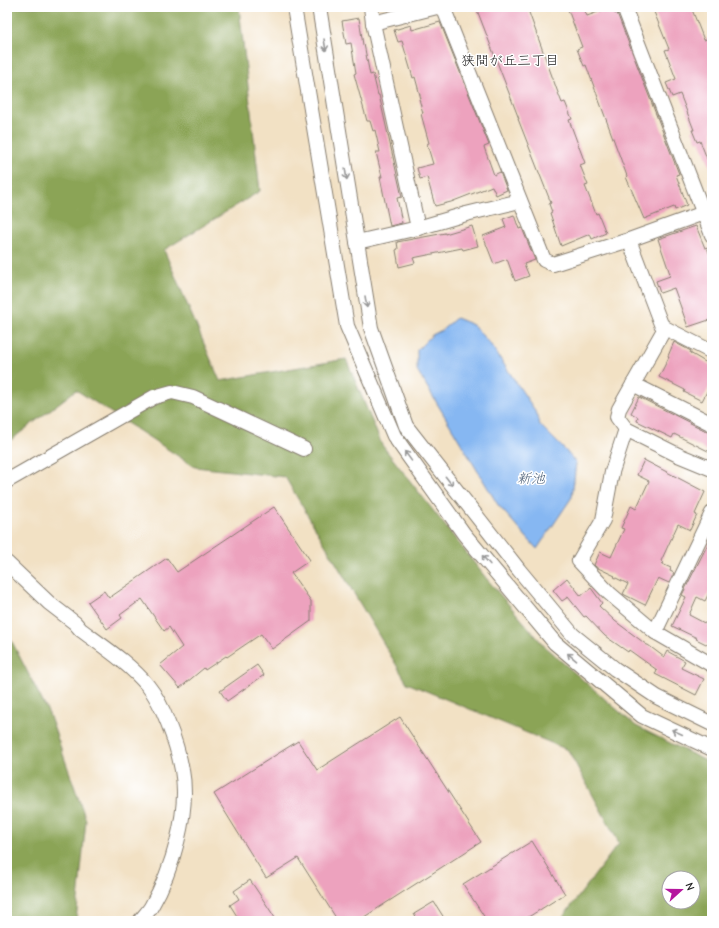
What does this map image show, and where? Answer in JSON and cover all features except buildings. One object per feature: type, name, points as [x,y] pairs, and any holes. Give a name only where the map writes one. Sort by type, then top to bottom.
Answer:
[{"type":"street","points":[[294,7],[347,326],[394,436],[464,534],[555,643],[642,716],[712,749]]},
{"type":"street","points":[[318,7],[371,328],[406,426],[573,635],[615,669],[657,697],[712,724]]},
{"type":"street","points":[[371,7],[373,23],[418,228]]},
{"type":"street","points":[[373,23],[437,7]]},
{"type":"street","points":[[443,7],[544,260],[553,264],[629,240],[708,212]]},
{"type":"street","points":[[624,7],[708,212],[712,235]]},
{"type":"street","points":[[357,242],[418,228],[466,214],[520,201]]},
{"type":"street","points":[[629,240],[660,324],[712,352]]},
{"type":"street","points":[[665,328],[633,384],[617,417],[626,429],[678,455],[712,469]]},
{"type":"street","points":[[633,384],[712,424]]},
{"type":"street","points":[[7,481],[154,397],[172,392],[193,397],[304,449]]},
{"type":"street","points":[[626,429],[612,472],[603,520],[579,561],[609,593],[655,632],[712,665]]},
{"type":"street","points":[[655,632],[712,513]]},
{"type":"street","points":[[7,563],[49,603],[75,623],[81,630],[127,665],[148,686],[161,706],[171,731],[182,771],[184,802],[181,825],[166,877],[151,908],[140,921]]},
{"type":"green space","points":[[7,7],[239,7],[260,191],[164,250],[220,381],[346,359],[382,445],[486,578],[546,648],[636,726],[712,764],[712,921],[560,921],[619,843],[568,750],[407,683],[285,477],[195,467],[76,390],[7,443]]},
{"type":"green space","points":[[7,632],[49,714],[86,820],[76,921],[7,921]]},
{"type":"water","name":"新池","points":[[456,318],[473,325],[491,345],[534,409],[540,425],[576,463],[572,497],[537,549],[498,505],[417,370],[417,350],[432,335],[442,330]]},
{"type":"district","name":"狭間が丘三丁目","points":[[510,60]]}]
